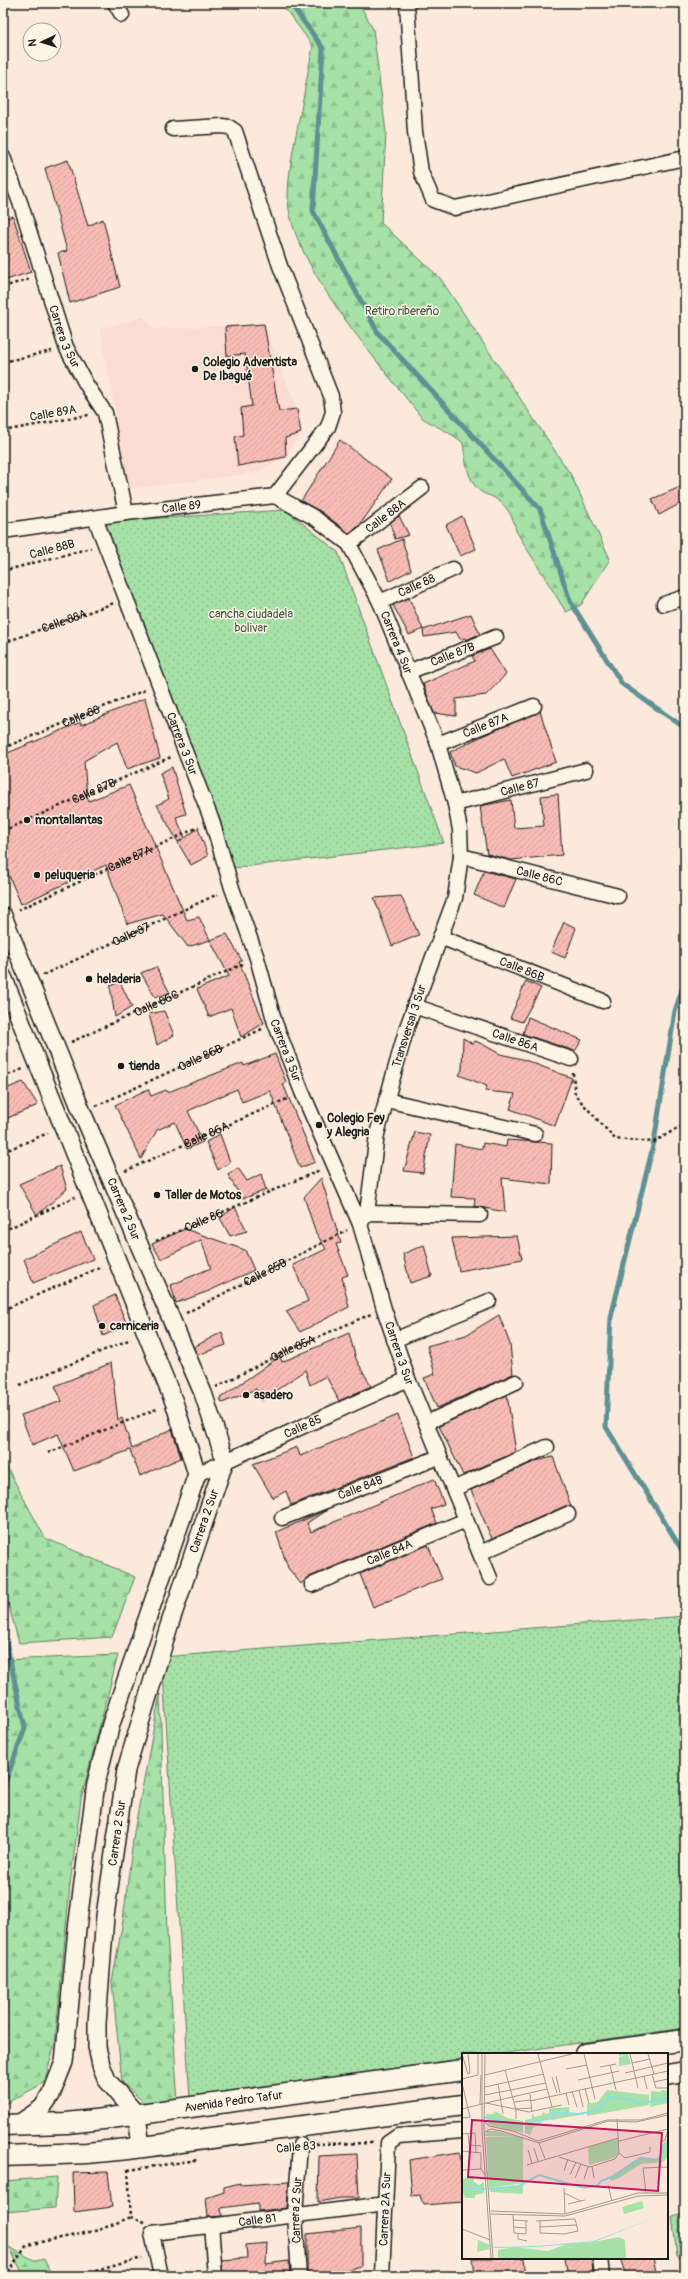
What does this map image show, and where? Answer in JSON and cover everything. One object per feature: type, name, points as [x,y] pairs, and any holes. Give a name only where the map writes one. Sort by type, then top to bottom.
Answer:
[{"type":"main road","points":[[600,2053],[648,2050],[685,2040]]},
{"type":"main road","name":"Avenida Pedro Tafur","points":[[12,2124],[67,2123],[137,2115],[462,2070]]},
{"type":"main road","points":[[668,2075],[685,2072]]},
{"type":"main road","points":[[3,2156],[87,2153],[462,2105]]},
{"type":"street","points":[[407,3],[421,172],[433,200],[454,208],[685,158]]},
{"type":"street","points":[[173,129],[222,126],[228,127],[234,132],[280,266],[331,396],[333,412],[328,427],[275,496]]},
{"type":"street","name":"Carrera 3 Sur","points":[[3,157],[43,274],[66,348],[86,384],[106,412],[126,513]]},
{"type":"street","name":"Calle 88A","points":[[349,544],[422,488]]},
{"type":"street","name":"Calle 89","points":[[3,531],[126,513],[275,496]]},
{"type":"street","name":"Carrera 4 Sur","points":[[275,496],[315,518],[349,544],[380,602],[438,744],[455,804],[460,830]]},
{"type":"street","name":"Carrera 3 Sur","points":[[95,518],[212,821],[232,888],[257,958],[275,1024],[333,1164],[363,1218],[384,1309],[394,1340],[439,1457],[490,1578]]},
{"type":"street","name":"Calle 88","points":[[380,602],[453,569]]},
{"type":"street","points":[[664,604],[685,597]]},
{"type":"street","name":"Calle 87B","points":[[408,672],[496,637]]},
{"type":"street","name":"Calle 87A","points":[[438,744],[534,706]]},
{"type":"street","name":"Calle 87","points":[[455,804],[586,770]]},
{"type":"street","name":"Transversal 3 Sur","points":[[363,1218],[377,1134],[386,1100],[414,1006],[455,898],[461,856],[460,830]]},
{"type":"street","name":"Calle 86C","points":[[461,856],[618,896]]},
{"type":"street","name":"Carrera 2 Sur","points":[[3,916],[58,1048],[82,1112],[204,1393],[225,1460],[169,1626],[126,1770],[105,1916],[97,2023],[97,2047],[101,2065],[107,2080],[137,2115]]},
{"type":"street","name":"Calle 86B","points":[[440,937],[603,1001]]},
{"type":"street","name":"Carrera 2 Sur","points":[[3,977],[174,1402],[197,1474],[111,1724],[96,1783],[77,1929],[64,2062],[51,2095],[42,2108],[12,2124]]},
{"type":"street","name":"Calle 86A","points":[[414,1006],[571,1059]]},
{"type":"street","points":[[46,1083],[68,1074]]},
{"type":"street","points":[[386,1100],[535,1134]]},
{"type":"street","points":[[363,1218],[480,1215]]},
{"type":"street","points":[[394,1340],[489,1301]]},
{"type":"street","name":"Calle 85","points":[[197,1474],[225,1460],[408,1379]]},
{"type":"street","points":[[426,1423],[516,1382]]},
{"type":"street","points":[[453,1489],[547,1447]]},
{"type":"street","name":"Calle 84B","points":[[282,1518],[439,1457]]},
{"type":"street","points":[[480,1553],[568,1514]]},
{"type":"street","name":"Calle 84A","points":[[312,1585],[466,1520]]},
{"type":"street","points":[[137,2115],[141,2147]]},
{"type":"street","points":[[388,2143],[398,2136],[462,2130]]},
{"type":"street","name":"Carrera 2A Sur","points":[[382,2276],[388,2143]]},
{"type":"street","name":"Carrera 2 Sur","points":[[299,2276],[295,2215],[300,2144]]},
{"type":"street","name":"Calle 81","points":[[152,2233],[386,2204]]},
{"type":"street","points":[[211,2225],[215,2276]]},
{"type":"street","points":[[152,2233],[161,2276]]},
{"type":"street","points":[[600,2259],[602,2276]]},
{"type":"path","points":[[3,287],[43,274]]},
{"type":"path","points":[[3,362],[66,348]]},
{"type":"path","name":"Calle 89A","points":[[3,431],[106,412]]},
{"type":"path","name":"Calle 88B","points":[[3,571],[105,544]]},
{"type":"path","name":"Calle 88A","points":[[3,643],[126,599]]},
{"type":"path","name":"Calle 88","points":[[3,748],[159,684]]},
{"type":"path","name":"Calle 87B","points":[[3,831],[185,751]]},
{"type":"path","name":"Calle 87A","points":[[3,916],[212,821]]},
{"type":"path","name":"Calle 87","points":[[30,981],[232,888]]},
{"type":"path","name":"Calle 86C","points":[[58,1048],[257,958]]},
{"type":"path","name":"Calle 86B","points":[[82,1112],[275,1024]]},
{"type":"path","points":[[571,1059],[575,1095],[615,1138],[654,1142],[676,1129],[685,1126]]},
{"type":"path","name":"Calle 86A","points":[[110,1178],[302,1092]]},
{"type":"path","points":[[3,1152],[63,1126]]},
{"type":"path","name":"Calle 86","points":[[141,1248],[333,1164]]},
{"type":"path","points":[[3,1231],[88,1191]]},
{"type":"path","name":"Calle 85B","points":[[172,1320],[363,1218]]},
{"type":"path","points":[[3,1310],[116,1260]]},
{"type":"path","name":"Calle 85A","points":[[204,1393],[286,1351],[384,1309]]},
{"type":"path","points":[[20,1385],[146,1333]]},
{"type":"path","points":[[48,1453],[174,1402]]},
{"type":"path","name":"Calle 83","points":[[300,2144],[388,2143]]},
{"type":"path","points":[[131,2217],[128,2170],[198,2160]]},
{"type":"path","points":[[3,2276],[7,2274],[27,2245],[99,2230],[131,2217],[143,2220],[152,2233]]},
{"type":"path","points":[[78,2276],[156,2254]]},
{"type":"shaded area","name":"Colegio Adventista De Ibagué","points":[[143,317],[155,329],[264,324],[297,409],[301,433],[286,457],[255,473],[129,489],[100,329]]},
{"type":"green space","name":"Retiro ribereño","points":[[281,3],[359,3],[373,29],[386,133],[381,223],[440,278],[571,475],[610,559],[581,605],[566,612],[516,531],[509,511],[498,500],[481,492],[476,487],[470,476],[463,443],[453,435],[421,417],[340,312],[320,282],[304,252],[292,224],[288,188],[293,149],[313,46]]},
{"type":"green space","name":"cancha ciudadela bolivar","points":[[286,510],[338,552],[444,843],[233,868],[101,522]]},
{"type":"green space","points":[[3,1460],[45,1538],[135,1577],[112,1637],[19,1643],[3,1585]]},
{"type":"green space","points":[[685,1616],[685,2028],[507,2053],[462,2053],[462,2059],[190,2098],[162,1657]]},
{"type":"green space","points":[[118,1655],[81,1799],[70,1885],[55,2043],[44,2083],[3,2105],[3,1660]]},
{"type":"green space","points":[[160,1694],[167,1933],[178,2104],[149,2107],[122,2082],[112,1982],[123,1920],[134,1832]]},
{"type":"green space","points":[[57,2177],[55,2208],[3,2212],[3,2181]]},
{"type":"green space","points":[[685,2214],[685,2262],[677,2256],[672,2217]]},
{"type":"green space","points":[[9,2247],[36,2261],[44,2259],[52,2276],[24,2276]]},
{"type":"building","points":[[68,160],[88,226],[103,219],[120,287],[70,303],[58,253],[67,251],[45,168]]},
{"type":"building","points":[[13,216],[31,272],[3,281],[3,219]]},
{"type":"building","points":[[264,324],[279,411],[297,409],[301,433],[285,438],[286,457],[238,466],[235,437],[243,435],[241,408],[252,406],[245,354],[227,356],[225,327]]},
{"type":"building","points":[[340,440],[392,479],[359,526],[349,533],[320,511],[301,501]]},
{"type":"building","points":[[685,485],[685,501],[659,515],[652,499]]},
{"type":"building","points":[[399,516],[409,535],[395,539],[390,523]]},
{"type":"building","points":[[462,516],[476,549],[460,556],[446,525]]},
{"type":"building","points":[[402,539],[411,570],[390,581],[378,550]]},
{"type":"building","points":[[409,598],[423,629],[409,635],[393,605]]},
{"type":"building","points":[[471,614],[480,634],[466,640],[465,638],[460,639],[456,632],[424,637],[423,630]]},
{"type":"building","points":[[490,649],[506,674],[486,695],[456,699],[456,716],[434,713],[423,684],[475,661],[472,656]]},
{"type":"building","points":[[145,698],[160,758],[127,769],[117,742],[84,761],[87,796],[89,801],[129,785],[187,920],[199,917],[210,940],[188,947],[163,914],[127,924],[106,865],[21,904],[3,862],[3,755],[81,722],[81,725]]},
{"type":"building","points":[[540,711],[556,762],[512,778],[504,759],[476,773],[455,766],[450,752],[482,736]]},
{"type":"building","points":[[172,767],[186,814],[176,817],[185,838],[198,828],[208,856],[191,865],[178,843],[183,839],[178,842],[157,805],[169,799],[160,773]]},
{"type":"building","points":[[558,794],[562,855],[511,860],[487,854],[480,806],[511,800],[514,828],[544,826],[541,796]]},
{"type":"building","points":[[484,871],[516,879],[504,908],[474,895]]},
{"type":"building","points":[[401,896],[419,935],[392,946],[374,898]]},
{"type":"building","points":[[564,922],[576,928],[565,958],[551,952]]},
{"type":"building","points":[[227,934],[242,961],[239,962],[264,1023],[241,1037],[231,1008],[209,1017],[197,989],[229,976],[210,940]]},
{"type":"building","points":[[156,967],[170,993],[155,997],[141,973]]},
{"type":"building","points":[[526,981],[541,988],[522,1022],[510,1018]]},
{"type":"building","points":[[120,982],[132,1007],[115,1017],[110,986]]},
{"type":"building","points":[[164,1011],[174,1035],[157,1045],[149,1014]]},
{"type":"building","points":[[528,1017],[582,1040],[575,1051],[523,1034]]},
{"type":"building","points":[[463,1038],[473,1044],[475,1041],[482,1044],[500,1054],[522,1059],[572,1078],[555,1126],[510,1109],[515,1094],[485,1091],[487,1086],[459,1075],[462,1070]]},
{"type":"building","points":[[275,1054],[286,1082],[283,1084],[315,1162],[300,1168],[270,1091],[242,1102],[237,1089],[188,1111],[203,1142],[187,1149],[175,1122],[157,1130],[141,1159],[115,1105],[148,1089],[151,1096],[166,1090],[168,1092],[243,1063],[244,1066]]},
{"type":"building","points":[[23,1082],[38,1105],[3,1120],[3,1090]]},
{"type":"building","points":[[415,1132],[430,1135],[423,1173],[404,1171]]},
{"type":"building","points":[[220,1134],[230,1162],[218,1170],[206,1142]]},
{"type":"building","points":[[507,1140],[552,1143],[551,1184],[502,1178],[505,1212],[474,1206],[475,1198],[451,1197],[455,1144],[482,1149],[483,1143],[506,1147]]},
{"type":"building","points":[[60,1166],[67,1189],[37,1215],[19,1184]]},
{"type":"building","points":[[238,1168],[247,1181],[261,1174],[266,1190],[242,1199],[228,1175]]},
{"type":"building","points":[[321,1178],[341,1243],[336,1244],[348,1275],[342,1277],[349,1307],[300,1332],[286,1311],[308,1301],[293,1265],[326,1249],[316,1233],[304,1197]]},
{"type":"building","points":[[235,1207],[247,1231],[230,1236],[220,1218]]},
{"type":"building","points":[[185,1229],[245,1250],[254,1270],[209,1291],[176,1303],[171,1285],[211,1268],[201,1240],[161,1259],[152,1244]]},
{"type":"building","points":[[81,1232],[93,1259],[33,1283],[24,1259]]},
{"type":"building","points":[[517,1236],[522,1259],[459,1271],[452,1238]]},
{"type":"building","points":[[424,1245],[432,1276],[410,1283],[403,1254]]},
{"type":"building","points":[[115,1295],[127,1325],[103,1336],[94,1305]]},
{"type":"building","points":[[499,1315],[510,1344],[513,1374],[437,1408],[424,1378],[435,1374],[427,1346],[466,1335]]},
{"type":"building","points":[[222,1332],[226,1345],[197,1355],[194,1347]]},
{"type":"building","points":[[349,1333],[356,1359],[371,1386],[339,1401],[326,1376],[310,1385],[305,1370],[261,1401],[256,1389],[222,1403],[220,1398],[280,1356],[282,1362]]},
{"type":"building","points":[[111,1363],[118,1420],[122,1418],[132,1449],[172,1429],[181,1458],[140,1476],[130,1450],[74,1471],[58,1434],[32,1445],[21,1415],[62,1401],[55,1386]]},
{"type":"building","points":[[507,1395],[516,1452],[463,1475],[439,1426]]},
{"type":"building","points":[[398,1415],[414,1457],[291,1505],[286,1491],[273,1498],[253,1464],[297,1447],[300,1456]]},
{"type":"building","points":[[553,1457],[571,1506],[565,1506],[492,1539],[471,1490],[536,1461]]},
{"type":"building","points":[[434,1479],[444,1504],[431,1509],[437,1523],[309,1577],[301,1584],[288,1568],[276,1532],[327,1510],[307,1523],[311,1532]]},
{"type":"building","points":[[428,1545],[442,1579],[373,1607],[360,1574]]},
{"type":"building","points":[[460,2152],[462,2202],[423,2205],[420,2195],[412,2196],[409,2160]]},
{"type":"building","points":[[357,2154],[359,2198],[340,2198],[318,2202],[319,2156]]},
{"type":"building","points":[[108,2172],[112,2207],[74,2212],[73,2173]]},
{"type":"building","points":[[289,2182],[287,2208],[258,2211],[258,2203],[221,2208],[222,2216],[208,2217],[206,2198],[224,2192],[224,2187],[240,2183],[240,2185]]},
{"type":"building","points":[[361,2228],[361,2266],[327,2276],[307,2276],[307,2234]]},
{"type":"building","points":[[267,2243],[266,2264],[289,2261],[290,2276],[223,2276],[222,2260],[247,2258],[246,2245]]},
{"type":"building","points":[[473,2259],[524,2259],[526,2276],[475,2276]]},
{"type":"building","points":[[565,2259],[592,2259],[593,2276],[568,2276]]},
{"type":"building","points":[[620,2259],[653,2259],[657,2276],[626,2276]]},
{"type":"waterway","points":[[290,3],[323,48],[313,211],[378,333],[540,509],[570,601],[622,684],[685,728]]},
{"type":"waterway","points":[[685,981],[675,1011],[654,1142],[611,1317],[606,1427],[685,1555]]},
{"type":"waterway","points":[[3,1629],[25,1728],[3,1789]]},
{"type":"place","name":"Colegio Adventista De Ibagué","points":[[195,369]]},
{"type":"place","name":"montallantas","points":[[27,820]]},
{"type":"place","name":"peluqueria","points":[[37,875]]},
{"type":"place","name":"heladeria","points":[[89,979]]},
{"type":"place","name":"tienda","points":[[121,1066]]},
{"type":"place","name":"Colegio Fey y Alegria","points":[[319,1125]]},
{"type":"place","name":"Taller de Motos","points":[[157,1195]]},
{"type":"place","name":"carniceria","points":[[102,1326]]},
{"type":"place","name":"asadero","points":[[246,1395]]}]
